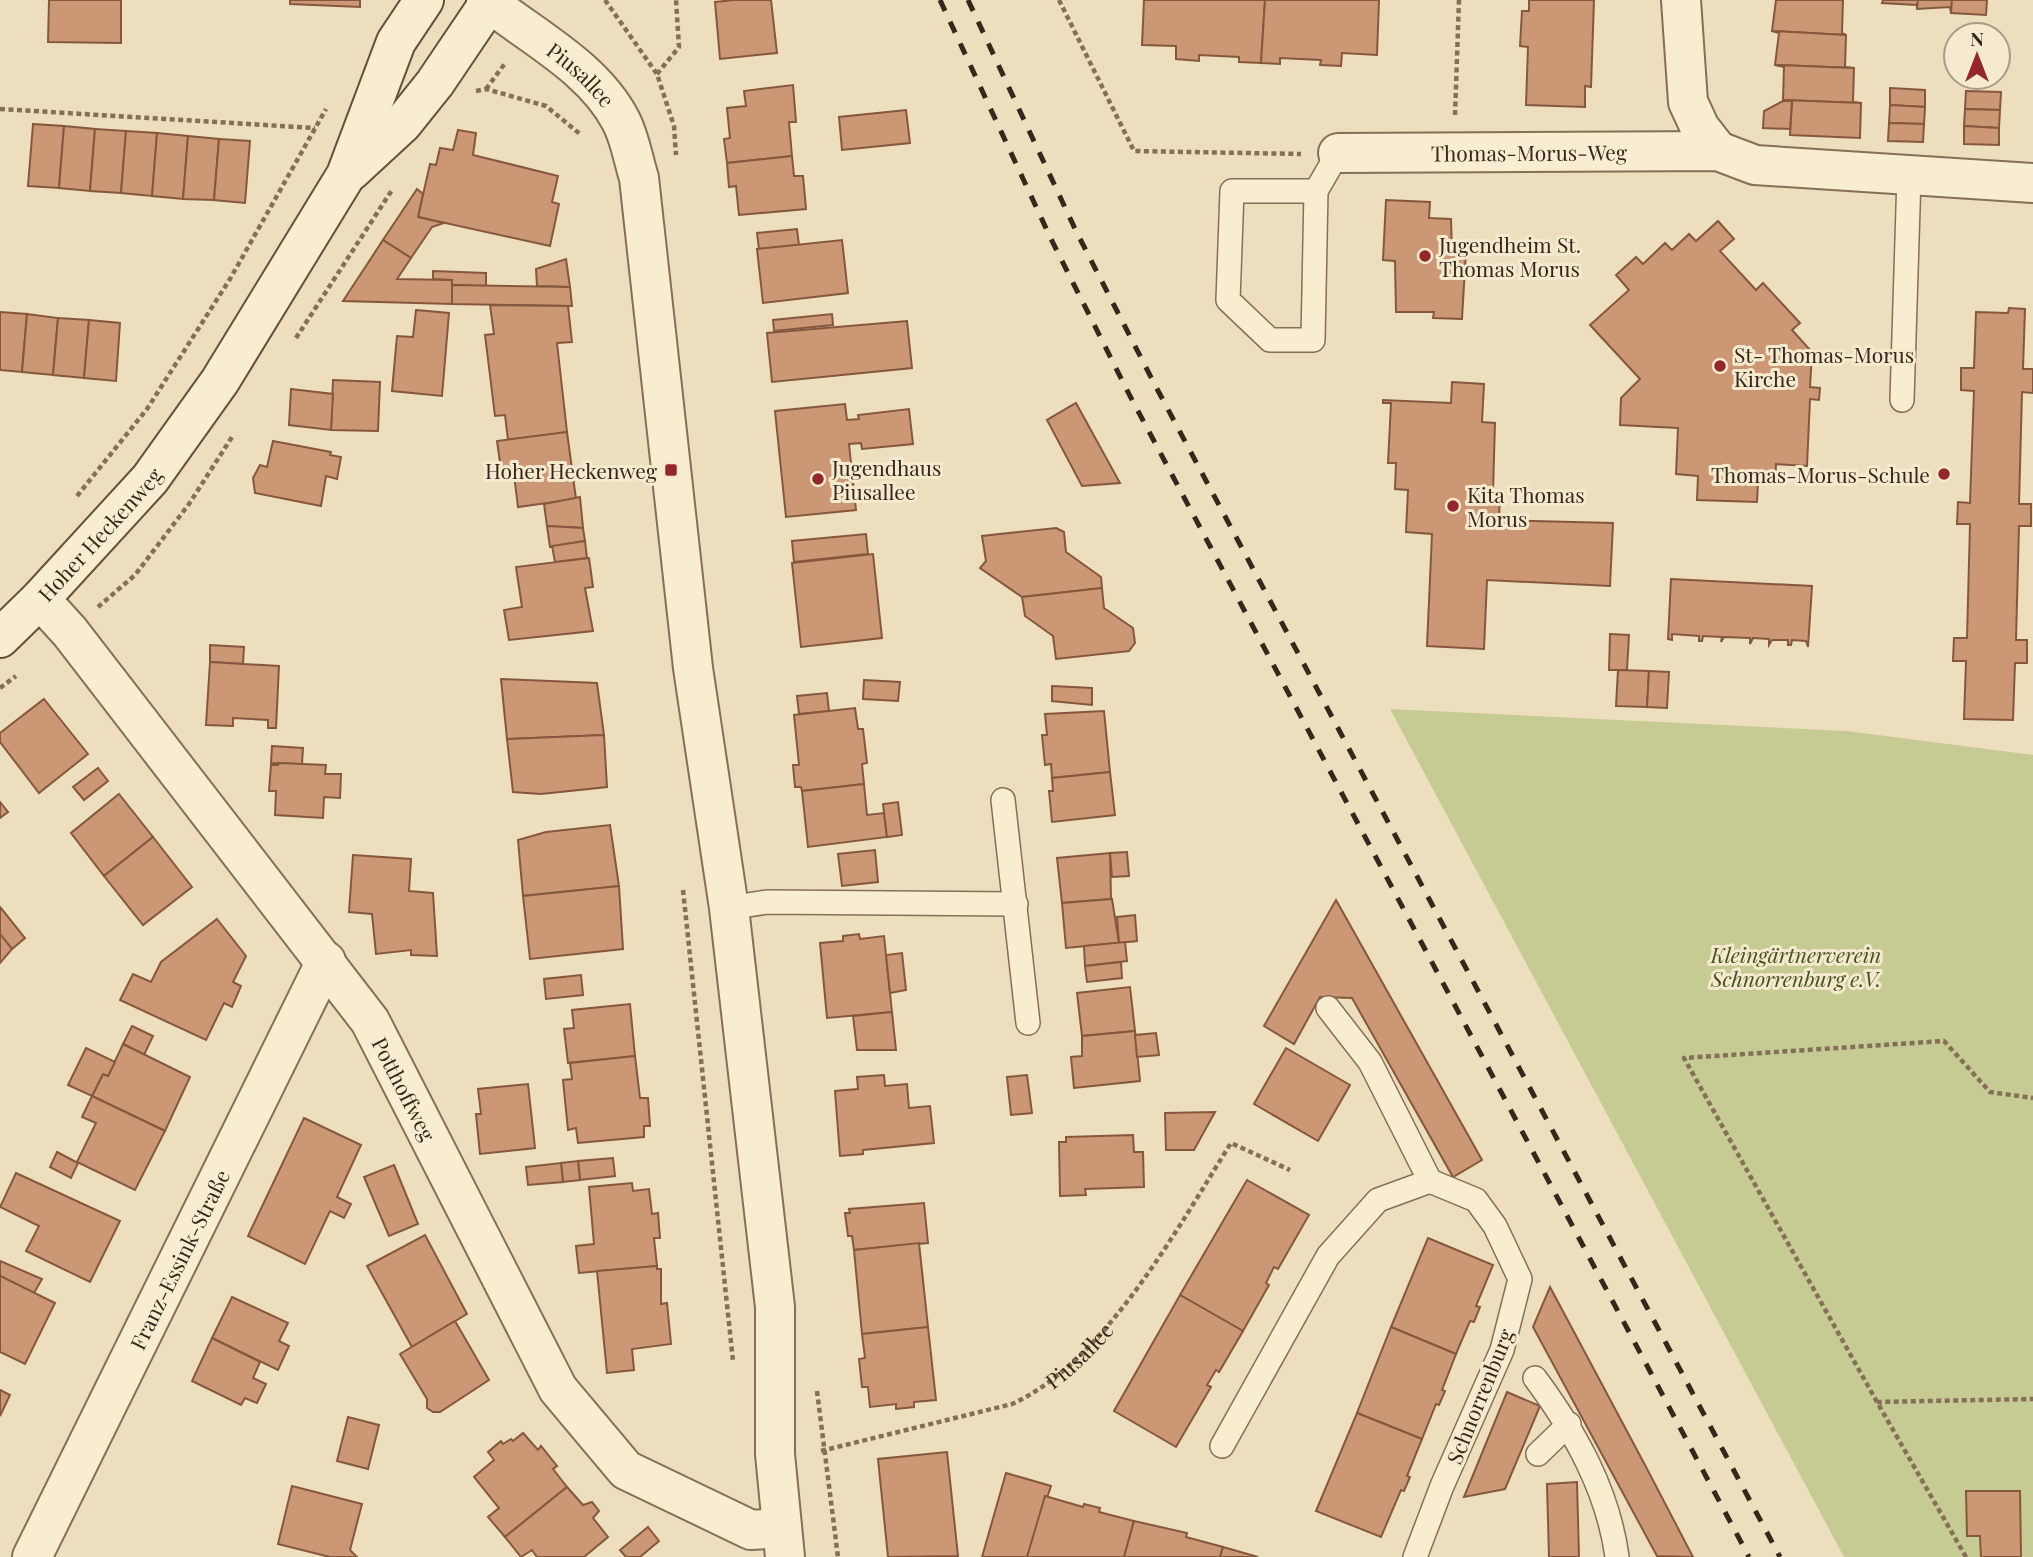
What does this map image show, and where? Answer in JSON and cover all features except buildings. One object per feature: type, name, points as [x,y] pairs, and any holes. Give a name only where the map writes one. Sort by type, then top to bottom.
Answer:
[{"type":"street","name":"Hoher Heckenweg","points":[[0,638],[40,599],[150,479],[220,381],[346,175],[396,42],[424,0]]},
{"type":"street","points":[[1681,0],[1688,102],[1700,128],[1718,151]]},
{"type":"street","name":"Hoher Heckenweg","points":[[346,175],[403,123],[435,83],[488,1]]},
{"type":"street","name":"Piusallee","points":[[488,1],[564,57],[608,99],[622,124],[639,178],[693,668],[729,908],[775,1307],[775,1454],[784,1543]]},
{"type":"street","name":"Thomas-Morus-Weg","points":[[1338,153],[1718,151],[1755,165],[2033,183]]},
{"type":"street","name":"Potthoffweg","points":[[40,599],[70,632],[370,1021],[558,1389],[625,1470],[784,1543]]},
{"type":"street","name":"Franz-Essink-Straße","points":[[32,1557],[326,961]]},
{"type":"lane","points":[[1316,191],[1232,191],[1228,300],[1270,340],[1313,340],[1316,191],[1338,153]]},
{"type":"lane","points":[[1902,400],[1909,176]]},
{"type":"lane","points":[[1003,800],[1028,1023]]},
{"type":"lane","points":[[729,908],[766,902],[1016,904]]},
{"type":"lane","points":[[1222,1446],[1328,1256],[1378,1200],[1430,1181],[1370,1062],[1328,1008]]},
{"type":"lane","name":"Schnorrenburg","points":[[1415,1557],[1442,1486],[1502,1350],[1520,1279],[1495,1226],[1476,1200],[1430,1181]]},
{"type":"lane","points":[[1535,1378],[1569,1424],[1612,1519],[1617,1557]]},
{"type":"lane","points":[[1538,1454],[1569,1424]]},
{"type":"path","points":[[657,74],[679,47],[676,0]]},
{"type":"path","points":[[1059,0],[1134,151],[1338,153]]},
{"type":"path","points":[[1454,152],[1459,0]]},
{"type":"path","points":[[470,92],[486,89],[546,106],[581,135],[586,147]]},
{"type":"path","points":[[73,501],[147,409],[230,279],[329,104]]},
{"type":"path","points":[[0,109],[315,128]]},
{"type":"path","points":[[682,876],[734,1372]]},
{"type":"path","points":[[1966,1557],[1684,1058],[1944,1041],[1990,1093],[2033,1098]]},
{"type":"path","name":"Piusallee","points":[[775,1454],[823,1451],[1012,1404],[1039,1392],[1118,1315],[1231,1143],[1290,1170]]},
{"type":"path","points":[[1877,1402],[2033,1399]]},
{"type":"green space","name":"Kleingärtnerverein Schnorrenburg e.V.","points":[[1390,709],[1847,731],[2033,755],[2033,1557],[1844,1557]]},
{"type":"railway","points":[[940,0],[1051,239],[1130,396],[1749,1557]]},
{"type":"railway","points":[[968,0],[1076,231],[1155,385],[1780,1557]]},
{"type":"place","name":"Jugendheim St. Thomas Morus","points":[[1425,256]]},
{"type":"place","name":"St- Thomas-Morus Kirche","points":[[1720,366]]},
{"type":"place","name":"Hoher Heckenweg","points":[[671,470]]},
{"type":"place","name":"Thomas-Morus-Schule","points":[[1944,474]]},
{"type":"place","name":"Jugendhaus Piusallee","points":[[818,479]]},
{"type":"place","name":"Kita Thomas Morus","points":[[1453,506]]}]
